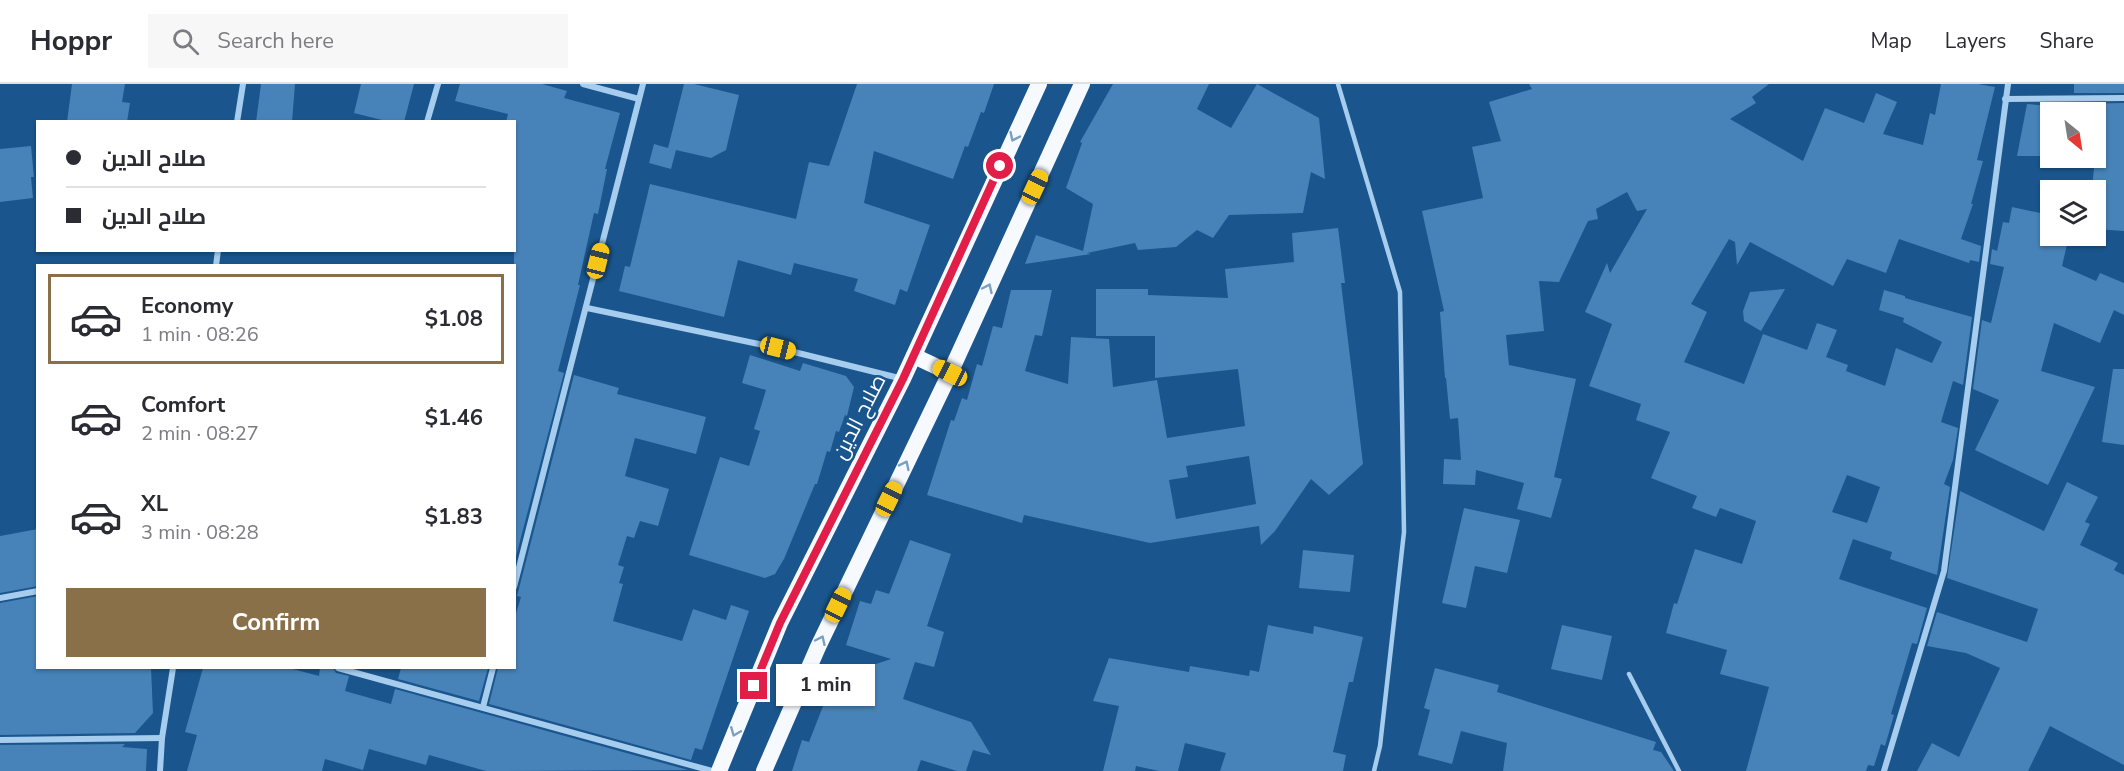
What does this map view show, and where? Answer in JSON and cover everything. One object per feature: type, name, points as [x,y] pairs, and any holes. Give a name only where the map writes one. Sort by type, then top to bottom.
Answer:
[{"type":"highway","name":"صلاح الدين","points":[[719,771],[780,623],[903,379],[1039,84]]},
{"type":"highway","points":[[764,771],[818,647],[950,373],[1082,84]]},
{"type":"highway","points":[[914,356],[950,373]]},
{"type":"street","points":[[237,120],[243,84]]},
{"type":"street","points":[[428,120],[438,84]]},
{"type":"street","points":[[583,84],[639,99]]},
{"type":"street","points":[[516,579],[643,84]]},
{"type":"street","points":[[1884,771],[1944,571],[2008,84]]},
{"type":"street","points":[[2005,99],[2124,98]]},
{"type":"street","points":[[587,308],[778,348],[903,379]]},
{"type":"street","points":[[0,598],[36,591]]},
{"type":"street","points":[[160,771],[162,738],[173,669]]},
{"type":"street","points":[[342,669],[712,771]]},
{"type":"street","points":[[483,707],[493,669]]},
{"type":"street","points":[[0,740],[162,738]]},
{"type":"lane","points":[[1338,84],[1400,292],[1404,532],[1380,746],[1374,771]]},
{"type":"lane","points":[[1629,674],[1679,771]]},
{"type":"building","points":[[72,84],[125,84],[122,102],[130,103],[127,120],[67,120]]},
{"type":"building","points":[[261,84],[295,84],[292,120],[256,120]]},
{"type":"building","points":[[361,84],[414,84],[405,120],[382,120],[354,113]]},
{"type":"building","points":[[460,84],[542,84],[567,91],[564,98],[620,113],[605,169],[607,169],[598,214],[594,213],[578,285],[580,285],[558,371],[564,373],[516,556],[516,264],[514,264],[514,252],[516,252],[516,120],[506,120],[508,114],[455,101]]},
{"type":"building","points":[[684,84],[694,84],[739,95],[726,150],[711,158],[676,150],[671,169],[649,163],[654,144],[668,148]]},
{"type":"building","points":[[857,84],[994,84],[984,113],[981,112],[968,147],[965,146],[953,179],[874,151],[864,203],[930,225],[907,292],[900,289],[895,305],[854,291],[858,279],[794,263],[791,275],[738,260],[724,317],[619,291],[625,266],[630,267],[650,184],[796,219],[809,162],[829,166]]},
{"type":"building","points":[[1113,84],[1209,84],[1197,109],[1231,128],[1257,84],[1319,118],[1325,179],[1311,172],[1303,213],[1229,215],[1213,238],[1197,230],[1176,247],[1138,250],[1135,243],[1087,253],[1091,254],[1025,264],[1036,235],[1083,251],[1093,204],[1066,188],[1082,143],[1080,142]]},
{"type":"building","points":[[1529,84],[1769,84],[1752,97],[1756,103],[1730,119],[1803,161],[1825,108],[1864,123],[1876,93],[1897,102],[1883,134],[1923,145],[1930,113],[1935,115],[1941,84],[1978,84],[1995,87],[1977,160],[1983,161],[1971,204],[1973,204],[1961,239],[1981,246],[1979,262],[1970,260],[1969,263],[1899,239],[1886,273],[1847,259],[1833,286],[1750,242],[1737,265],[1735,242],[1729,239],[1691,304],[1707,312],[1684,362],[1744,384],[1763,334],[1807,350],[1817,323],[1837,330],[1826,357],[1848,365],[1846,371],[1885,386],[1896,348],[1932,363],[1942,342],[1903,322],[1904,318],[1879,310],[1884,290],[1972,317],[1963,385],[1953,381],[1941,422],[1958,428],[1953,460],[1944,484],[1950,487],[1937,575],[1890,559],[1892,552],[1853,539],[1839,579],[1927,608],[1917,644],[1912,643],[1891,714],[1894,715],[1885,746],[1881,744],[1874,766],[1868,765],[1866,771],[1746,771],[1769,687],[1720,674],[1727,650],[1666,633],[1674,603],[1677,604],[1695,549],[1742,564],[1756,521],[1720,508],[1716,517],[1692,508],[1697,496],[1651,478],[1670,432],[1636,420],[1641,404],[1589,386],[1612,324],[1585,312],[1607,263],[1610,273],[1647,209],[1637,211],[1627,192],[1596,209],[1598,219],[1588,221],[1559,282],[1539,281],[1544,331],[1506,335],[1509,365],[1576,379],[1554,477],[1562,479],[1551,518],[1517,509],[1524,483],[1476,470],[1475,485],[1443,484],[1444,459],[1461,460],[1458,418],[1450,419],[1440,312],[1444,311],[1422,211],[1483,198],[1472,147],[1501,141],[1489,102],[1532,89]],"holes":[[[1847,475],[1880,487],[1867,523],[1832,512]]]},
{"type":"building","points":[[2074,84],[2124,84],[2124,93],[2074,93]]},
{"type":"building","points":[[2106,103],[2124,103],[2124,231],[2106,230],[2106,180],[2093,180],[2094,168],[2106,168]]},
{"type":"building","points":[[2027,104],[2040,105],[2040,156],[2017,156]]},
{"type":"building","points":[[31,146],[34,177],[31,177],[33,198],[0,202],[0,149]]},
{"type":"building","points":[[2012,207],[2040,213],[2040,246],[2067,246],[2062,266],[2096,281],[2100,273],[2124,283],[2124,315],[2114,310],[2100,343],[2054,323],[2041,371],[2095,387],[2048,485],[1975,450],[1999,400],[1973,389],[1982,320],[1991,323],[2004,267],[1990,264],[1992,249],[1997,251],[2003,222],[2009,223]]},
{"type":"building","points":[[1338,228],[1345,283],[1341,283],[1363,464],[1329,495],[1311,479],[1275,531],[1261,545],[1259,526],[1150,543],[1024,515],[1022,523],[927,495],[951,420],[954,421],[962,398],[967,400],[977,364],[982,366],[993,326],[1002,328],[1011,290],[1052,290],[1042,336],[1035,335],[1025,371],[1068,384],[1071,337],[1109,339],[1113,387],[1157,380],[1167,438],[1245,426],[1238,369],[1155,378],[1155,336],[1096,336],[1096,289],[1148,289],[1148,295],[1228,298],[1225,269],[1294,262],[1292,233]],"holes":[[[1249,456],[1256,504],[1176,519],[1169,480],[1188,477],[1186,466]]]},
{"type":"building","points":[[1785,289],[1761,331],[1744,321],[1743,311],[1750,292]]},
{"type":"building","points":[[750,355],[800,371],[803,363],[846,376],[854,387],[847,416],[845,415],[839,432],[836,431],[830,452],[827,451],[817,484],[815,484],[784,559],[775,574],[765,578],[689,555],[720,457],[749,466],[760,431],[754,429],[766,390],[742,383]]},
{"type":"building","points":[[2113,369],[2124,369],[2124,445],[2102,442]]},
{"type":"building","points":[[574,375],[619,388],[617,394],[706,417],[696,454],[635,438],[625,476],[669,489],[658,526],[640,521],[634,538],[627,536],[618,565],[624,567],[619,583],[623,584],[613,621],[682,641],[693,609],[726,620],[731,605],[749,611],[702,750],[695,748],[691,760],[489,704],[498,669],[516,669],[516,613],[521,597],[517,596]]},
{"type":"building","points":[[2067,482],[2098,497],[2085,522],[2090,524],[2080,545],[2118,563],[2114,570],[2124,575],[2124,765],[2050,726],[2028,771],[1917,771],[1932,743],[1959,757],[2000,668],[1966,653],[1927,646],[1937,612],[2027,642],[2038,609],[1947,578],[1960,491],[2044,531]]},
{"type":"building","points":[[1464,508],[1520,520],[1507,573],[1475,566],[1466,608],[1442,603]]},
{"type":"building","points":[[36,529],[36,586],[0,593],[0,536]]},
{"type":"building","points":[[910,540],[951,554],[927,626],[944,632],[934,667],[915,662],[903,699],[971,722],[991,755],[973,750],[966,771],[957,771],[921,760],[917,771],[792,771],[802,740],[809,742],[834,678],[891,659],[846,645],[860,601],[871,604],[876,590],[889,594]]},
{"type":"building","points":[[1303,550],[1354,555],[1350,592],[1299,588]]},
{"type":"building","points":[[36,596],[36,669],[151,669],[153,713],[135,733],[0,735],[0,603]]},
{"type":"building","points":[[1268,625],[1313,634],[1314,626],[1363,637],[1353,682],[1349,682],[1333,752],[1346,755],[1343,771],[1220,771],[1226,753],[1185,743],[1178,771],[1159,771],[1136,766],[1135,771],[1103,771],[1119,706],[1093,701],[1109,658],[1189,672],[1190,666],[1249,676],[1250,670],[1259,672]]},
{"type":"building","points":[[1562,625],[1612,636],[1602,680],[1551,669]]},
{"type":"building","points":[[1435,668],[1499,685],[1497,692],[1656,742],[1653,750],[1661,752],[1674,771],[1503,771],[1507,743],[1461,731],[1452,764],[1418,755],[1430,710],[1424,708]]},
{"type":"building","points":[[203,669],[293,669],[319,676],[320,669],[334,669],[336,673],[349,676],[345,691],[391,704],[395,689],[688,770],[486,771],[429,755],[426,765],[369,749],[363,770],[325,759],[322,771],[187,771],[197,735],[185,732]]},
{"type":"building","points":[[401,669],[488,669],[479,701],[398,679]]},
{"type":"building","points":[[125,744],[122,747],[147,749],[146,771],[0,771],[0,745]]},
{"type":"route","points":[[754,686],[780,623],[903,379],[1000,166]]}]
